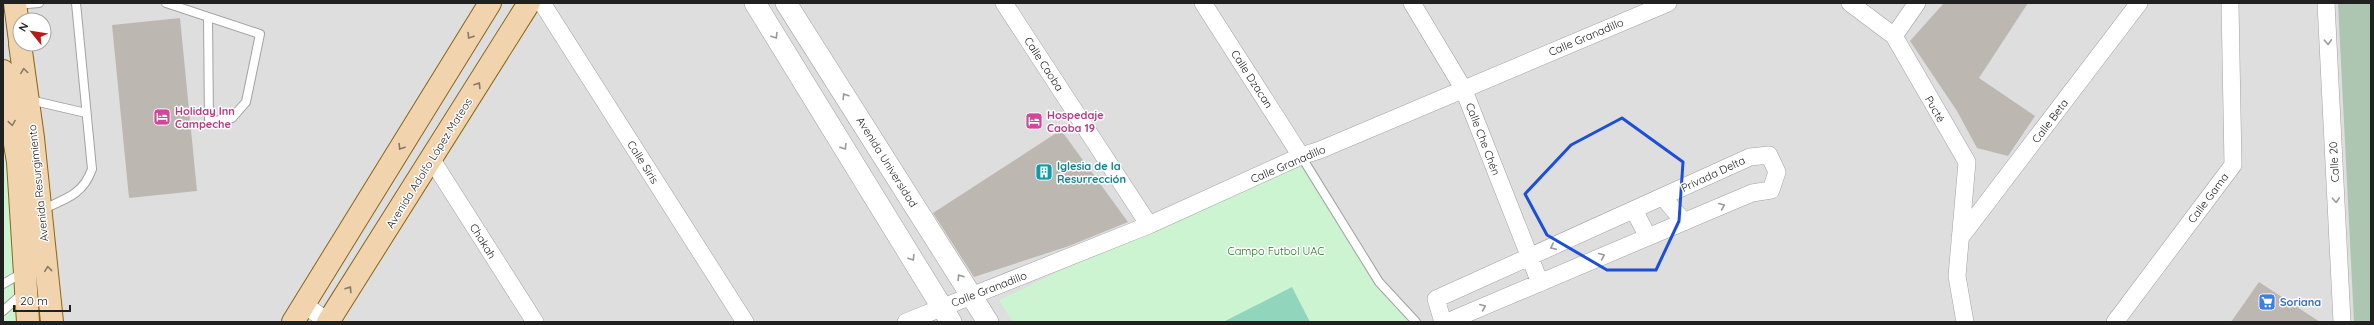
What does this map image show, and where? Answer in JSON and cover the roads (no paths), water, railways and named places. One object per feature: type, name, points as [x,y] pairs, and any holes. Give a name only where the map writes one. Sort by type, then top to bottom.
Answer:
[{"type":"main road","points":[[293,322],[490,3]]},
{"type":"main road","name":"Avenida Adolfo López Mateos","points":[[328,322],[432,160],[529,3]]},
{"type":"main road","name":"Avenida Resurgimiento","points":[[21,52],[41,210],[52,322]]},
{"type":"main road","name":"Avenida Resurgimiento","points":[[3,76],[18,162],[28,322]]},
{"type":"street","name":"Calle Siris","points":[[542,3],[745,322]]},
{"type":"street","points":[[755,3],[946,314]]},
{"type":"street","name":"Avenida Universidad","points":[[786,3],[988,322]]},
{"type":"street","name":"Calle Caoba","points":[[1004,3],[1149,225]]},
{"type":"street","name":"Calle Dzacan","points":[[1203,3],[1301,156]]},
{"type":"street","name":"Calle Che Chén","points":[[1412,3],[1463,88],[1540,283]]},
{"type":"street","name":"Calle Granadillo","points":[[906,322],[946,314],[972,296],[1149,225],[1301,156],[1320,150],[1463,88],[1668,3]]},
{"type":"street","name":"Pucté","points":[[1850,3],[1894,36],[1966,162],[1960,238]]},
{"type":"street","points":[[1894,36],[1917,3]]},
{"type":"street","name":"Calle Beta","points":[[1960,238],[2139,3]]},
{"type":"street","name":"Calle Gama","points":[[2115,322],[2233,165],[2230,3]]},
{"type":"street","name":"Calle 20","points":[[2326,3],[2342,322]]},
{"type":"street","name":"Privada Delta","points":[[1444,322],[1436,299],[1750,157],[1769,156],[1777,172],[1771,190],[1752,193],[1447,322]]},
{"type":"street","name":"Chakah","points":[[432,160],[535,322]]},
{"type":"street","points":[[1663,197],[1684,222]]},
{"type":"street","points":[[1634,210],[1648,237]]},
{"type":"street","points":[[1960,238],[1957,276],[1965,322]]},
{"type":"street","points":[[304,304],[328,322]]},
{"type":"lane","points":[[15,4],[39,3]]},
{"type":"lane","points":[[41,210],[75,194],[87,183],[92,169],[76,3]]},
{"type":"lane","points":[[166,3],[208,19],[260,34],[246,102],[232,118],[209,122],[208,19]]},
{"type":"lane","points":[[28,99],[86,113]]},
{"type":"lane","points":[[1301,156],[1379,282],[1416,322]]},
{"type":"lane","points":[[3,284],[25,281]]},
{"type":"lane","points":[[3,311],[25,281]]},
{"type":"place","name":"Holiday Inn Campeche","points":[[162,117]]},
{"type":"place","name":"Hospedaje Caoba 19","points":[[1034,121]]},
{"type":"place","name":"Iglesia de la Resurrección","points":[[1044,172]]},
{"type":"place","name":"Soriana","points":[[2267,302]]},
{"type":"park label","name":"Campo Futbol UAC","points":[[1276,251]]}]
